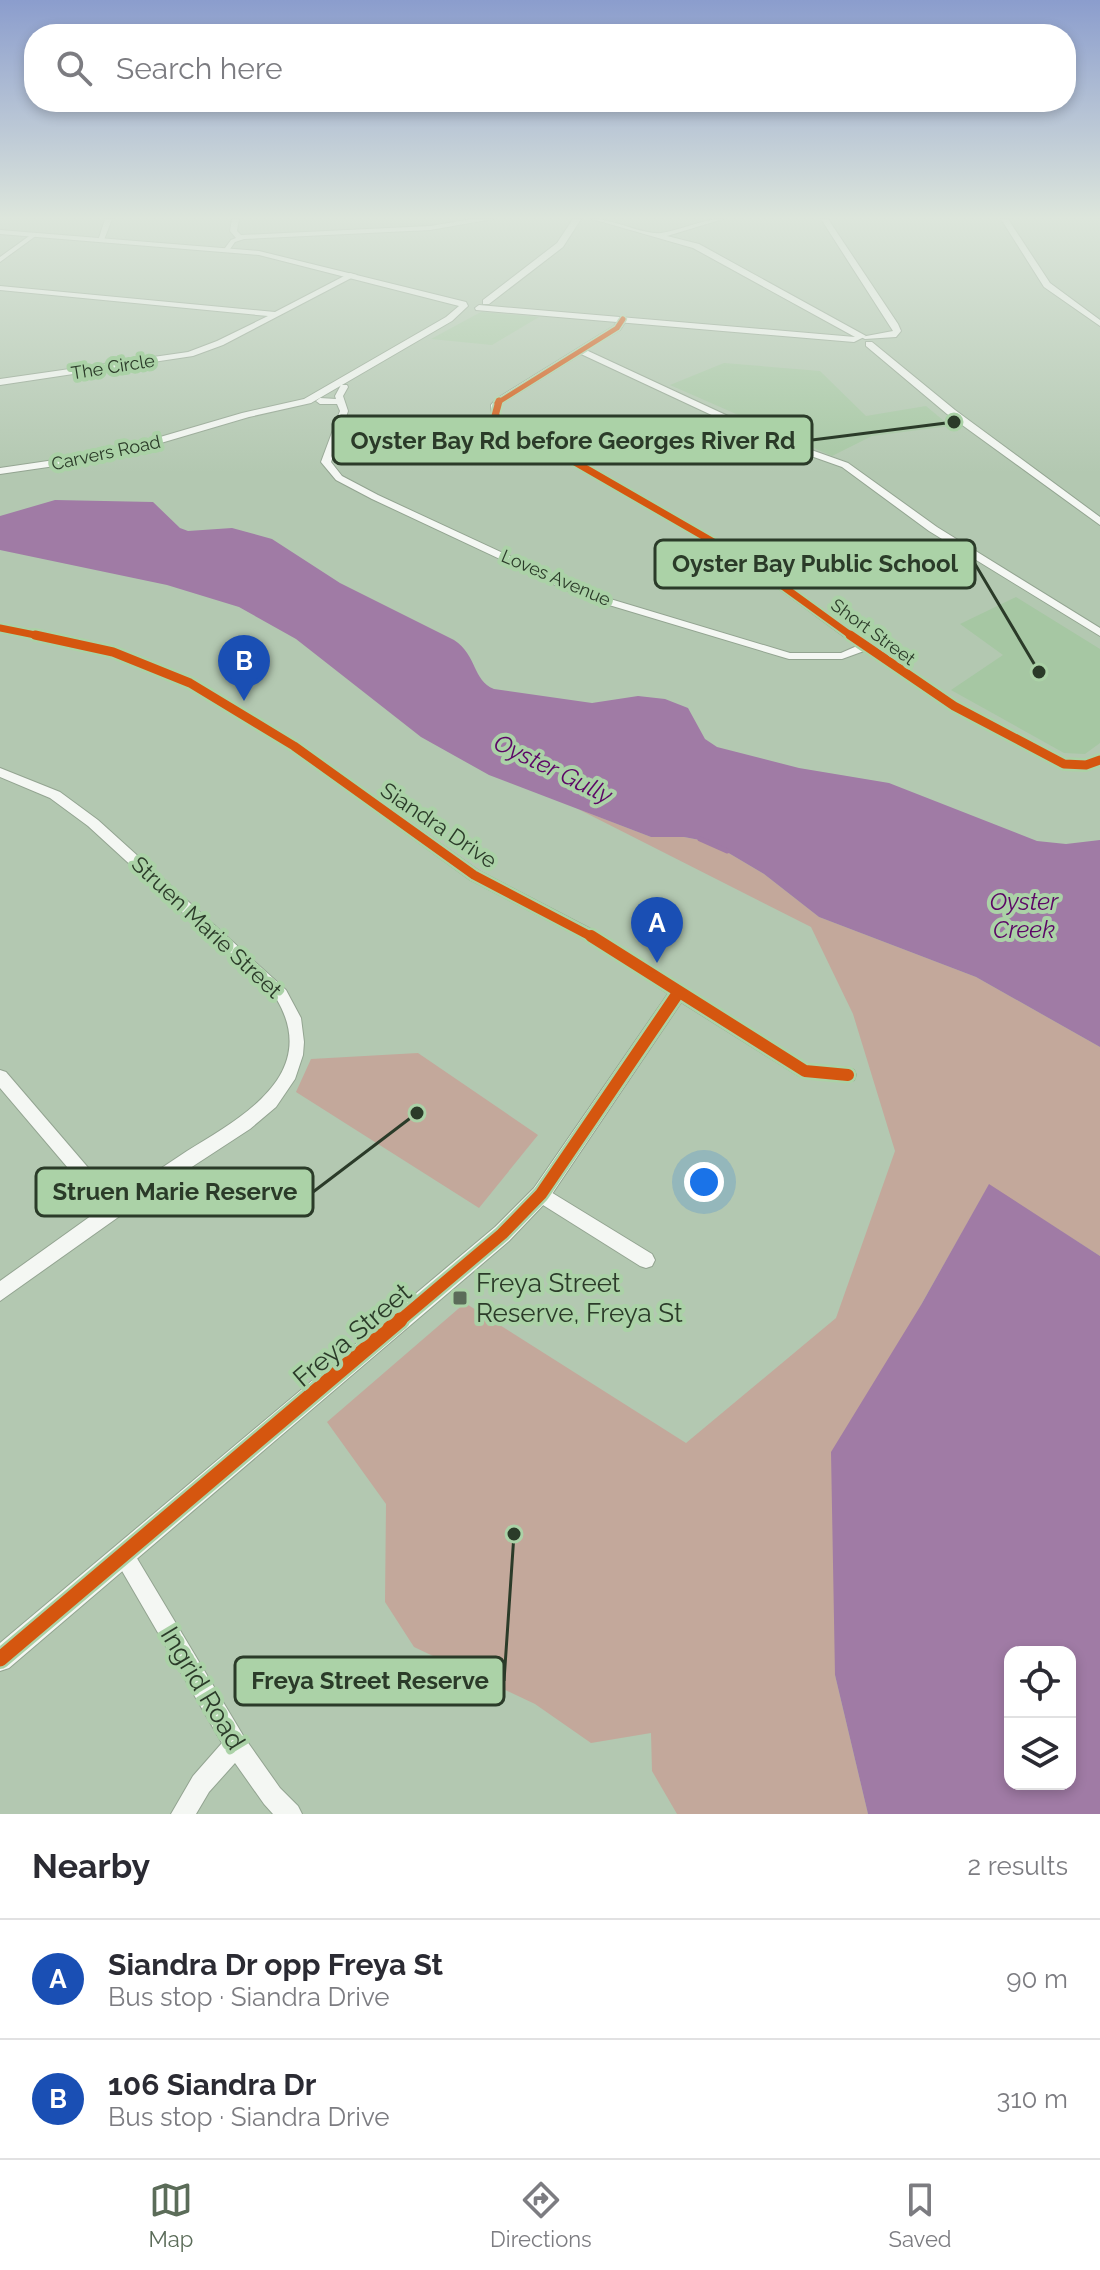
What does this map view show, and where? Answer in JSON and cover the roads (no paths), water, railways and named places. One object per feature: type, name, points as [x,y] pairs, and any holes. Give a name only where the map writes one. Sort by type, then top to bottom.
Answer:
[{"type":"street","points":[[166,304],[276,314]]},
{"type":"street","name":"The Circle","points":[[0,382],[190,354],[296,304]]},
{"type":"street","points":[[460,304],[474,304]]},
{"type":"street","name":"Carvers Road","points":[[0,471],[110,455],[314,398],[478,304]]},
{"type":"street","points":[[483,304],[524,310],[863,340],[893,335],[897,331],[880,304]]},
{"type":"street","points":[[798,304],[863,340],[951,412],[1100,522]]},
{"type":"street","points":[[1072,304],[1100,324]]},
{"type":"street","name":"Carvers Road","points":[[449,319],[464,305]]},
{"type":"street","name":"Short Street","points":[[623,319],[617,328],[499,401],[495,405],[495,416],[755,566],[924,689],[1055,761],[1076,766],[1097,762]]},
{"type":"street","points":[[813,335],[830,328],[827,320]]},
{"type":"street","points":[[579,350],[766,437],[845,465],[933,529],[1100,633]]},
{"type":"street","name":"Carvers Road","points":[[211,427],[320,401],[344,387],[353,374]]},
{"type":"street","name":"Loves Avenue","points":[[344,387],[339,396],[344,411],[326,462],[330,470],[423,521],[583,594],[769,651],[825,658],[865,647]]},
{"type":"street","points":[[320,401],[341,402]]},
{"type":"street","name":"Siandra Drive","points":[[0,628],[133,658],[211,694],[294,746],[474,875],[601,941],[678,993],[805,1071],[848,1075]]},
{"type":"street","name":"Struen Marie Street","points":[[0,772],[55,795],[93,823],[281,994],[294,1018],[298,1034],[296,1051],[279,1093],[260,1111],[113,1209],[0,1292]]},
{"type":"street","name":"Freya Street","points":[[0,1659],[467,1267],[541,1194],[678,993]]},
{"type":"street","points":[[0,1077],[113,1209]]},
{"type":"street","points":[[541,1194],[646,1260]]},
{"type":"street","name":"Ingrid Road","points":[[125,1557],[236,1745],[272,1796],[290,1814]]},
{"type":"street","points":[[183,1814],[201,1784],[236,1745]]},
{"type":"water","name":"Oyster Creek","points":[[55,500],[153,502],[180,528],[188,531],[232,528],[272,539],[340,583],[454,640],[467,653],[482,680],[494,689],[592,703],[638,696],[665,699],[688,708],[705,739],[717,747],[799,768],[889,783],[1037,841],[1066,844],[1100,840],[1100,1047],[976,977],[819,917],[764,874],[710,842],[684,837],[651,837],[489,775],[421,737],[296,639],[239,607],[167,585],[0,550],[0,516]]},
{"type":"water","points":[[989,1184],[1100,1256],[1100,1814],[868,1814],[835,1675],[831,1452],[921,1305]]},
{"type":"waterway","name":"Oyster Gully","points":[[700,839],[727,851]]},
{"type":"place","name":"Oyster Bay Rd before Georges River Rd","points":[[954,422]]},
{"type":"place","name":"Oyster Bay Public School","points":[[1039,672]]},
{"type":"place","name":"106 Siandra Dr","points":[[244,701]]},
{"type":"place","name":"Siandra Dr opp Freya St","points":[[657,963]]},
{"type":"place","name":"Struen Marie Reserve","points":[[417,1113]]},
{"type":"place","name":"Freya Street Reserve, Freya St","points":[[460,1298]]},
{"type":"place","name":"Freya Street Reserve","points":[[514,1534]]}]
